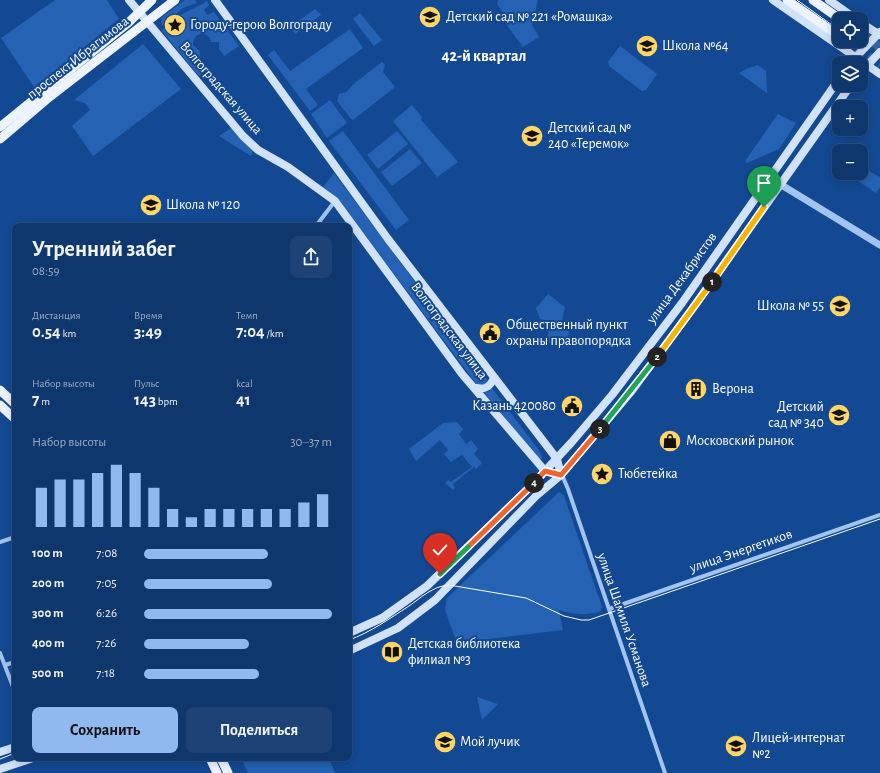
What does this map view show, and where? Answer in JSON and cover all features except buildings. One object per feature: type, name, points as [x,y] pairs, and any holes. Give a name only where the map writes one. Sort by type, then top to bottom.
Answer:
[{"type":"main road","name":"Волгоградская улица","points":[[129,0],[138,13],[148,23],[213,102],[258,150],[288,167],[335,201],[351,223]]},
{"type":"main road","name":"проспект Ибрагимова","points":[[0,127],[128,24],[152,0]]},
{"type":"main road","name":"проспект Ибрагимова","points":[[0,139],[53,95],[148,23],[175,0]]},
{"type":"main road","name":"Волгоградская улица","points":[[215,0],[388,239],[556,460],[561,475]]},
{"type":"main road","points":[[773,0],[848,56]]},
{"type":"main road","points":[[787,0],[832,31]]},
{"type":"main road","points":[[813,0],[832,13]]},
{"type":"main road","points":[[829,0],[846,12]]},
{"type":"main road","points":[[857,56],[879,34],[868,27]]},
{"type":"main road","points":[[868,64],[880,52]]},
{"type":"main road","points":[[868,66],[880,74]]},
{"type":"main road","name":"улица Декабристов","points":[[352,632],[382,618],[427,586],[556,460],[612,395],[682,302],[832,89]]},
{"type":"main road","name":"улица Декабристов","points":[[352,650],[398,628],[435,600],[536,496],[561,475],[630,393],[690,312],[846,92]]},
{"type":"main road","name":"Волгоградская улица","points":[[352,224],[454,362],[545,471]]},
{"type":"main road","points":[[476,388],[484,389],[488,387],[494,378]]},
{"type":"main road","points":[[0,390],[12,401]]},
{"type":"main road","points":[[0,405],[12,416]]},
{"type":"main road","points":[[545,471],[561,475]]},
{"type":"main road","points":[[0,752],[12,748]]},
{"type":"main road","points":[[0,769],[24,761]]},
{"type":"main road","points":[[211,761],[217,773]]},
{"type":"main road","points":[[222,761],[228,773]]},
{"type":"street","points":[[770,178],[880,245]]},
{"type":"street","points":[[318,223],[335,201]]},
{"type":"street","name":"улица Шамиля Усманова","points":[[561,475],[568,489],[665,773]]},
{"type":"street","name":"улица Энергетиков","points":[[609,609],[880,515]]},
{"type":"street","points":[[0,542],[12,538]]},
{"type":"street","points":[[0,653],[12,684]]},
{"type":"street","points":[[5,665],[12,663]]},
{"type":"shaded area","points":[[55,0],[107,0],[119,19],[34,87],[1,38]]},
{"type":"shaded area","points":[[185,0],[195,0],[197,3],[183,8],[162,26],[161,18]]},
{"type":"shaded area","points":[[498,0],[538,0],[532,25],[539,37],[523,47],[503,20],[505,16],[497,4]]},
{"type":"shaded area","points":[[207,1],[209,5],[204,10],[207,15],[214,12],[239,46],[224,56],[219,49],[219,42],[211,42],[210,38],[205,34],[198,35],[194,40],[193,45],[200,51],[200,59],[207,69],[199,76],[162,31],[165,27],[172,26],[175,29],[180,25],[178,17]]},
{"type":"shaded area","points":[[315,9],[321,15],[295,34],[290,27]]},
{"type":"shaded area","points":[[360,13],[382,40],[374,46],[353,19]]},
{"type":"shaded area","points":[[350,29],[363,48],[306,89],[318,105],[310,111],[268,55],[274,50],[290,71]]},
{"type":"shaded area","points":[[143,44],[181,89],[93,156],[72,126],[90,110],[85,103],[74,100]]},
{"type":"shaded area","points":[[620,46],[657,74],[646,90],[642,91],[609,66],[608,62]]},
{"type":"shaded area","points":[[382,62],[385,65],[383,72],[395,87],[353,120],[351,119],[337,101],[339,94],[346,92],[356,82]]},
{"type":"shaded area","points":[[758,65],[766,71],[767,93],[739,73]]},
{"type":"shaded area","points":[[330,100],[347,123],[327,138],[311,114]]},
{"type":"shaded area","points":[[412,105],[422,117],[421,120],[458,162],[437,177],[393,121]]},
{"type":"shaded area","points":[[778,114],[796,123],[779,149],[747,163],[745,161]]},
{"type":"shaded area","points":[[231,128],[253,151],[251,156],[219,136]]},
{"type":"shaded area","points":[[343,131],[409,220],[396,230],[329,141]]},
{"type":"shaded area","points":[[397,131],[408,144],[378,169],[367,155]]},
{"type":"shaded area","points":[[410,149],[422,163],[392,186],[381,172]]},
{"type":"shaded area","points":[[868,171],[880,177],[880,187],[876,193],[858,181],[868,180]]},
{"type":"shaded area","points":[[334,173],[487,379],[487,384],[477,385],[342,204],[335,196],[323,187]]},
{"type":"shaded area","points":[[548,294],[565,307],[562,321],[570,323],[567,345],[547,342],[550,321],[540,319],[536,308]]},
{"type":"shaded area","points":[[491,387],[538,449],[542,456],[541,460],[538,460],[483,393],[490,391]]},
{"type":"shaded area","points":[[457,422],[463,429],[459,434],[466,444],[471,440],[478,449],[474,454],[482,463],[476,469],[474,467],[453,484],[455,488],[453,490],[445,483],[448,480],[451,482],[472,467],[462,455],[451,462],[444,454],[448,450],[440,440],[416,461],[409,449],[443,423]]},
{"type":"shaded area","points":[[559,492],[564,496],[602,607],[600,612],[580,614],[559,610],[563,630],[457,643],[445,610],[447,598]]},
{"type":"shaded area","points":[[477,697],[498,704],[482,720]]},
{"type":"shaded area","points":[[242,761],[330,761],[335,773],[248,773]]},
{"type":"tunnel","points":[[868,39],[880,47]]},
{"type":"tunnel","points":[[856,48],[880,65]]},
{"type":"tram line","points":[[797,0],[832,25]]},
{"type":"tram line","points":[[352,639],[380,625],[438,587],[449,585],[526,598],[564,616],[581,620],[589,620],[880,519]]},
{"type":"tram line","points":[[0,759],[12,754]]},
{"type":"place","name":"Детский сад № 221 «Ромашка»","points":[[430,17]]},
{"type":"place","name":"Городу-герою Волгограду","points":[[175,25]]},
{"type":"place","name":"Школа №64","points":[[647,46]]},
{"type":"place","name":"Детский сад № 240 «Теремок»","points":[[532,136]]},
{"type":"place","name":"Школа № 120","points":[[151,205]]},
{"type":"place","name":"Школа № 55","points":[[840,306]]},
{"type":"place","name":"Общественный пункт охраны правопорядка","points":[[490,333]]},
{"type":"place","name":"Верона","points":[[696,389]]},
{"type":"place","name":"Казань 420080","points":[[572,406]]},
{"type":"place","name":"Детский сад № 340","points":[[839,415]]},
{"type":"place","name":"Московский рынок","points":[[670,441]]},
{"type":"place","name":"Тюбетейка","points":[[602,474]]},
{"type":"place","name":"Детская библиотека филиал №3","points":[[392,652]]},
{"type":"place","name":"Мой лучик","points":[[445,742]]},
{"type":"place","name":"Лицей-интернат №2","points":[[736,746]]},
{"type":"district","name":"42-й квартал","points":[[484,56]]},
{"type":"route","points":[[440,574],[545,471],[561,475],[630,393],[690,312],[764,207]]}]
